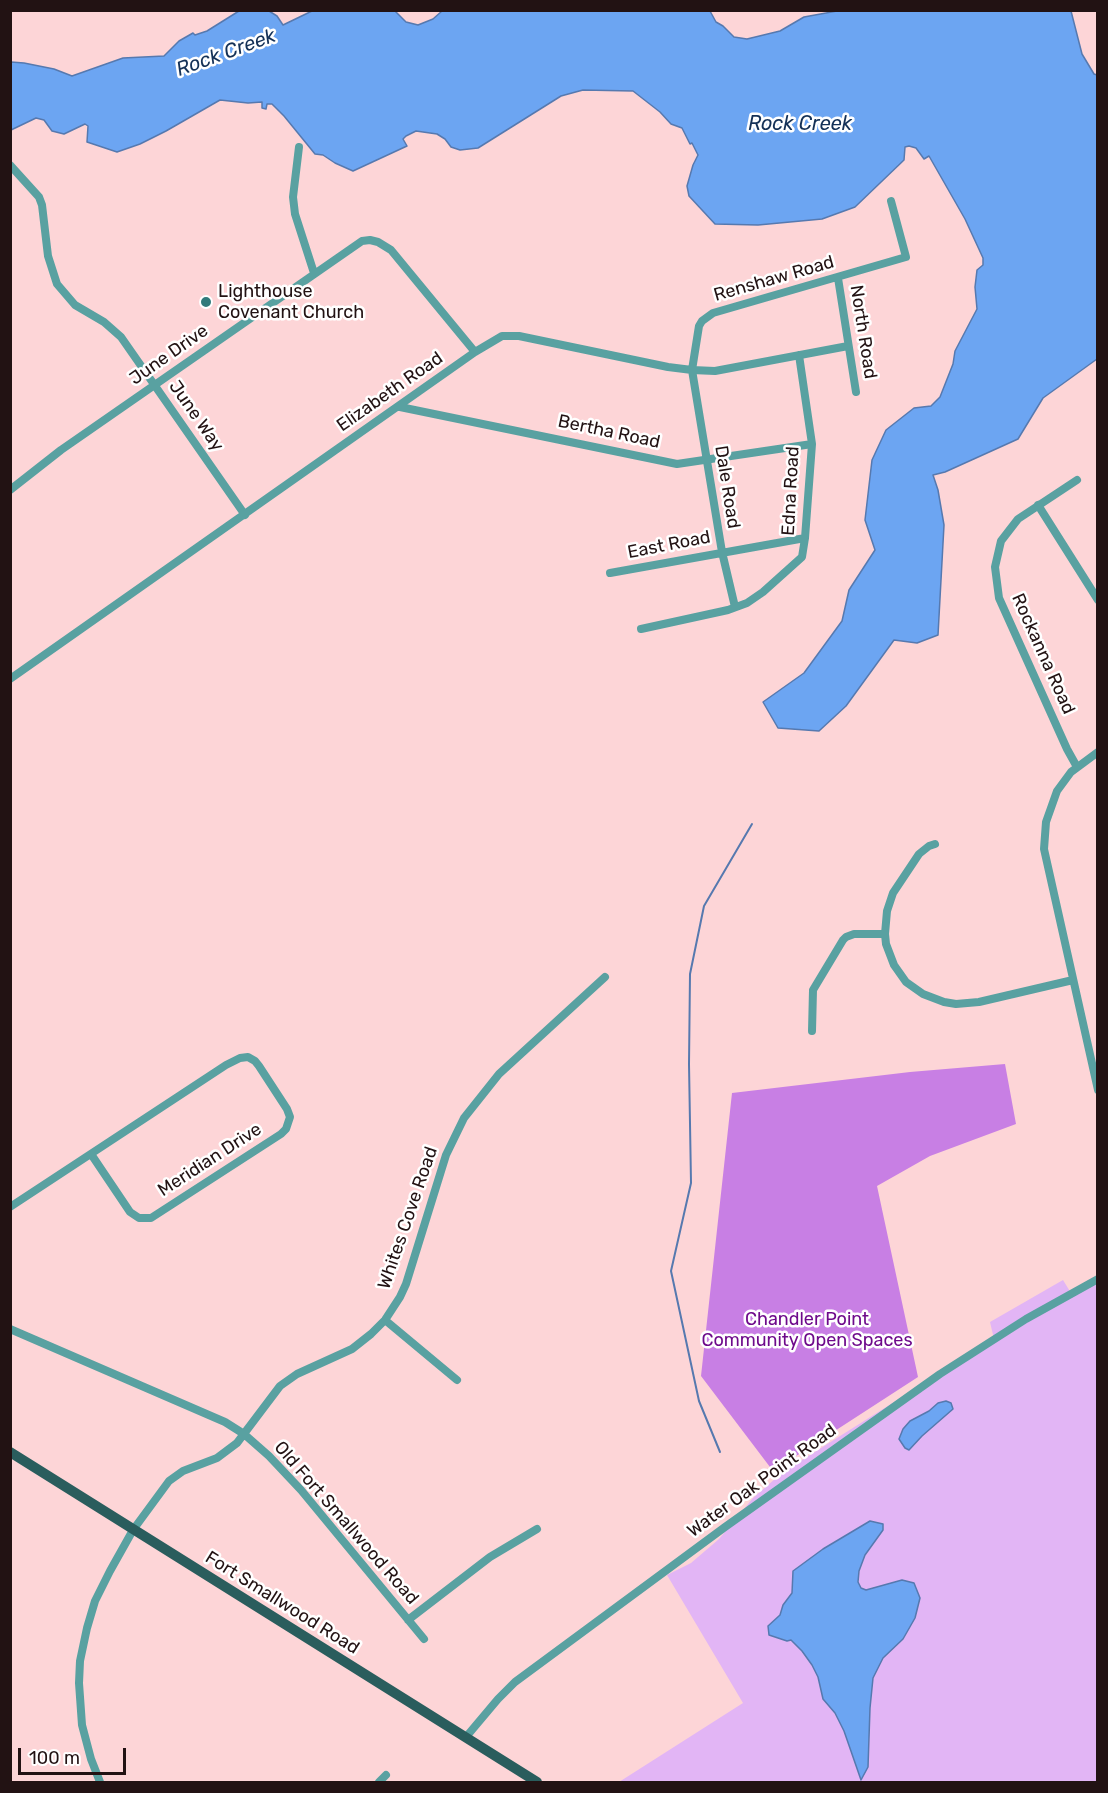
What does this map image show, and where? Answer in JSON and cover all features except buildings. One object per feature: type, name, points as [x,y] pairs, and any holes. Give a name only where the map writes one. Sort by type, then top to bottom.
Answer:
[{"type":"main road","name":"Fort Smallwood Road","points":[[10,1452],[537,1782]]},
{"type":"street","points":[[299,147],[293,197],[295,214],[314,273]]},
{"type":"street","name":"June Way","points":[[10,165],[39,197],[48,256],[57,284],[75,305],[104,322],[121,337],[245,515]]},
{"type":"street","name":"Renshaw Road","points":[[692,370],[699,326],[712,313],[906,257],[891,201]]},
{"type":"street","name":"June Drive","points":[[10,490],[61,450],[355,244],[370,240],[391,250],[476,352]]},
{"type":"street","name":"North Road","points":[[838,278],[856,392]]},
{"type":"street","name":"Elizabeth Road","points":[[10,679],[501,336],[508,335],[692,370],[715,370],[848,346]]},
{"type":"street","name":"Edna Road","points":[[641,629],[735,608],[757,597],[797,562],[804,550],[812,444],[799,355]]},
{"type":"street","name":"Dale Road","points":[[692,370],[722,552],[735,608]]},
{"type":"street","name":"Bertha Road","points":[[400,406],[677,464],[812,444]]},
{"type":"street","name":"Rockanna Road","points":[[1077,480],[1018,519],[1005,534],[998,550],[995,578],[999,597],[1008,618],[1077,766]]},
{"type":"street","points":[[1038,505],[1098,600]]},
{"type":"street","name":"East Road","points":[[610,573],[805,538]]},
{"type":"street","points":[[1098,752],[1077,766],[1052,800],[1046,822],[1044,849],[1098,1090]]},
{"type":"street","points":[[935,844],[928,846],[919,854],[893,893],[887,911],[885,934],[890,956],[906,982],[923,994],[956,1004],[979,1002],[1073,980]]},
{"type":"street","points":[[812,1031],[813,990],[843,940],[854,934],[885,934]]},
{"type":"street","name":"Whites Cove Road","points":[[100,1782],[82,1725],[79,1704],[80,1661],[95,1601],[133,1530],[169,1481],[183,1471],[224,1454],[244,1434],[280,1386],[297,1374],[352,1348],[385,1320],[406,1284],[446,1155],[464,1118],[499,1074],[605,977]]},
{"type":"street","name":"Meridian Drive","points":[[10,1207],[240,1058],[248,1058],[259,1066],[290,1117],[286,1129],[281,1134],[151,1218],[140,1218],[130,1212],[92,1154]]},
{"type":"street","name":"Water Oak Point Road","points":[[466,1737],[515,1682],[735,1520],[940,1374],[1026,1319],[1098,1279]]},
{"type":"street","points":[[385,1320],[457,1380]]},
{"type":"street","name":"Old Fort Smallwood Road","points":[[10,1329],[225,1422],[244,1434],[269,1456],[301,1490],[424,1639]]},
{"type":"street","points":[[408,1620],[490,1557],[537,1529]]},
{"type":"street","points":[[379,1782],[387,1775]]},
{"type":"shaded area","points":[[1097,1279],[1097,1782],[619,1782],[743,1703],[667,1575],[691,1563],[719,1539],[753,1498],[783,1472],[994,1339],[990,1322],[1063,1280],[1071,1293]]},
{"type":"green space","name":"Chandler Point Community Open Spaces","points":[[1005,1064],[1016,1124],[930,1156],[877,1186],[918,1377],[773,1471],[701,1376],[732,1093],[910,1072]]},
{"type":"water","name":"Rock Creek","points":[[239,11],[269,11],[277,16],[283,25],[312,11],[395,11],[406,22],[418,25],[433,19],[442,11],[710,11],[716,22],[734,37],[747,39],[780,31],[804,17],[837,11],[1071,11],[1082,54],[1094,74],[1097,75],[1097,359],[1043,398],[1018,439],[945,472],[933,475],[944,525],[938,635],[917,643],[894,640],[846,706],[819,731],[778,728],[763,702],[804,673],[842,621],[849,590],[875,550],[865,520],[872,460],[886,430],[914,408],[931,406],[940,397],[953,364],[955,351],[977,309],[975,287],[977,270],[983,265],[983,258],[965,219],[929,156],[924,159],[916,148],[905,147],[904,160],[855,207],[822,219],[758,225],[715,224],[689,196],[687,186],[698,155],[692,143],[690,144],[682,128],[671,124],[660,112],[633,91],[583,90],[561,96],[478,148],[460,150],[451,147],[437,134],[416,131],[403,139],[407,146],[353,171],[323,155],[315,154],[272,104],[267,104],[266,109],[262,108],[262,102],[220,100],[166,131],[117,152],[87,142],[88,126],[85,124],[64,134],[52,131],[44,120],[36,118],[11,130],[11,62],[54,69],[72,76],[123,58],[164,56],[179,41],[193,33],[195,35],[207,31]]},
{"type":"water","points":[[946,1401],[951,1403],[953,1409],[909,1450],[905,1448],[899,1439],[903,1429],[910,1421],[929,1411],[938,1403]]},
{"type":"water","points":[[870,1521],[883,1524],[883,1530],[865,1555],[859,1571],[858,1582],[861,1588],[866,1590],[902,1580],[914,1583],[920,1598],[915,1618],[903,1639],[883,1658],[873,1678],[868,1767],[861,1780],[844,1731],[835,1713],[823,1699],[818,1677],[812,1665],[791,1640],[787,1641],[769,1635],[768,1626],[780,1615],[783,1605],[792,1593],[793,1571],[823,1549]]},
{"type":"waterway","points":[[720,1452],[699,1401],[671,1271],[691,1183],[690,974],[704,906],[752,824]]},
{"type":"place","name":"Lighthouse Covenant Church","points":[[206,302]]}]
